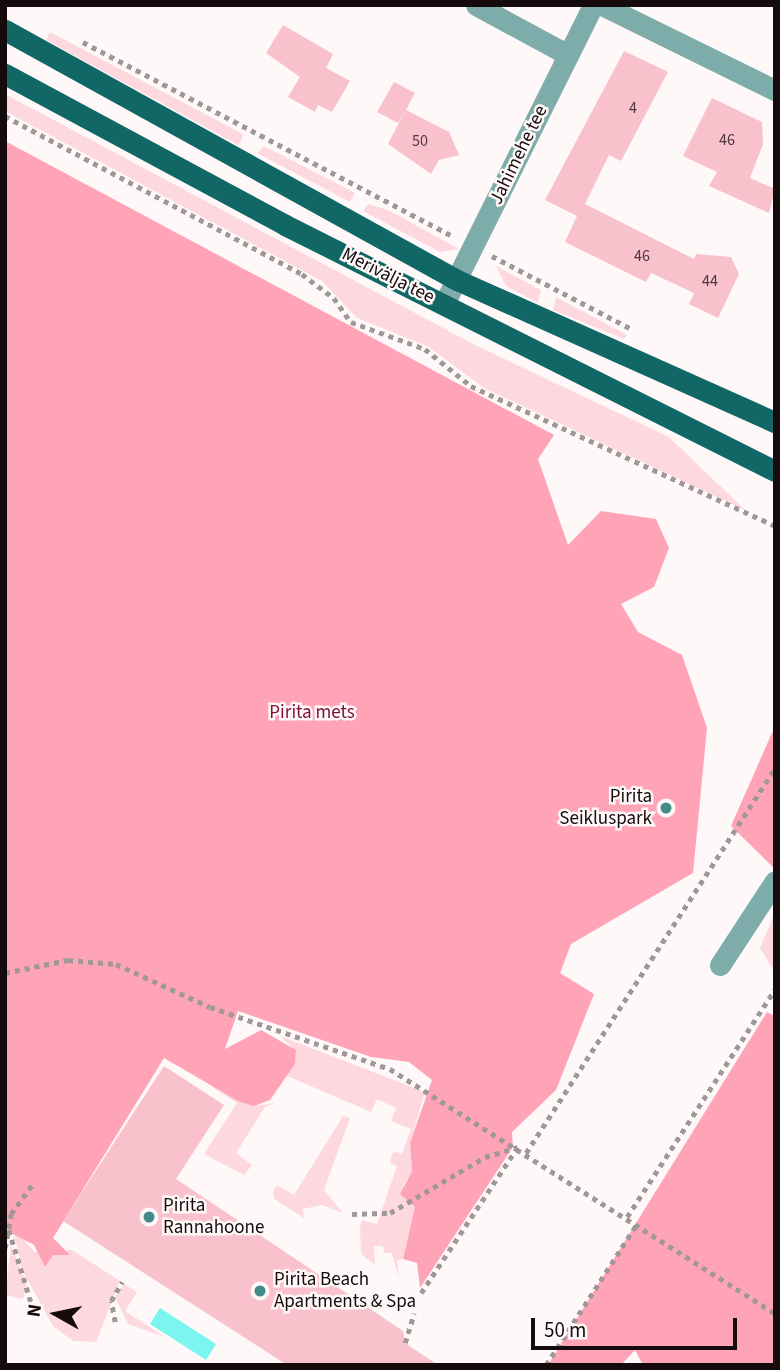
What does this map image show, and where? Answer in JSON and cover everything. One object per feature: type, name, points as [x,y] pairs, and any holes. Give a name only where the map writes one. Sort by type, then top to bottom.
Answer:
[{"type":"main road","name":"Merivälja tee","points":[[5,30],[457,280],[775,422]]},
{"type":"main road","name":"Merivälja tee","points":[[5,74],[444,304],[775,471]]},
{"type":"street","points":[[476,5],[568,55]]},
{"type":"street","name":"Jahimehe tee","points":[[444,304],[593,5]]},
{"type":"street","points":[[602,5],[775,90]]},
{"type":"street","points":[[720,965],[775,881]]},
{"type":"path","points":[[77,39],[642,334]]},
{"type":"path","points":[[5,116],[302,274],[334,298],[351,323],[425,349],[471,386],[775,526]]},
{"type":"path","points":[[526,1153],[775,768]]},
{"type":"path","points":[[5,973],[68,960],[116,964],[210,1007],[390,1069],[517,1147],[775,1313]]},
{"type":"path","points":[[627,1217],[775,989]]},
{"type":"path","points":[[352,1214],[390,1213],[485,1157],[517,1147]]},
{"type":"path","points":[[421,1293],[517,1147]]},
{"type":"path","points":[[5,1248],[14,1209],[32,1185]]},
{"type":"path","points":[[546,1365],[637,1224]]},
{"type":"path","points":[[9,1230],[31,1302]]},
{"type":"path","points":[[115,1322],[111,1301],[122,1282]]},
{"type":"path","points":[[405,1343],[414,1313]]},
{"type":"shaded area","points":[[50,32],[243,134],[242,139],[238,145],[46,40]]},
{"type":"shaded area","points":[[5,94],[475,345],[669,437],[745,510],[484,388],[429,347],[357,318],[322,281],[5,111]]},
{"type":"shaded area","points":[[264,146],[355,193],[350,202],[257,153]]},
{"type":"shaded area","points":[[368,204],[388,210],[459,249],[440,252],[363,211]]},
{"type":"shaded area","points":[[496,266],[541,290],[538,303],[506,286]]},
{"type":"shaded area","points":[[556,297],[627,335],[624,339],[553,310]]},
{"type":"shaded area","points":[[775,912],[775,973],[760,948]]},
{"type":"shaded area","points":[[280,1036],[425,1092],[410,1143],[412,1171],[403,1185],[415,1207],[403,1259],[397,1260],[399,1279],[392,1253],[384,1253],[383,1246],[374,1246],[375,1265],[361,1254],[360,1227],[362,1220],[377,1224],[397,1166],[390,1163],[393,1151],[402,1154],[411,1129],[391,1121],[396,1108],[377,1099],[371,1112],[285,1075],[296,1051]]},
{"type":"shaded area","points":[[209,1085],[254,1106],[275,1103],[265,1107],[236,1153],[252,1165],[244,1175],[204,1154],[237,1103]]},
{"type":"shaded area","points":[[343,1116],[350,1118],[324,1190],[343,1213],[322,1205],[303,1209],[304,1218],[274,1199],[273,1191],[277,1185],[294,1195]]},
{"type":"shaded area","points":[[13,1229],[35,1252],[72,1250],[120,1281],[96,1342],[73,1341],[53,1326],[22,1270]]},
{"type":"shaded area","points":[[11,1245],[27,1284],[23,1299],[5,1295]]},
{"type":"shaded area","points":[[124,1284],[137,1292],[125,1311],[165,1337],[128,1324],[115,1297]]},
{"type":"green space","name":"Pirita mets","points":[[5,141],[554,435],[538,459],[568,545],[601,511],[656,519],[669,548],[654,587],[621,604],[638,632],[682,655],[707,728],[693,873],[571,944],[560,973],[594,994],[556,1090],[512,1132],[513,1147],[420,1288],[417,1263],[403,1259],[415,1207],[400,1194],[412,1171],[410,1143],[432,1080],[409,1062],[371,1057],[238,1011],[225,1049],[261,1030],[296,1050],[295,1064],[270,1100],[254,1106],[238,1101],[164,1058],[53,1238],[70,1255],[53,1255],[45,1267],[34,1245],[5,1230]]},
{"type":"green space","points":[[775,726],[775,869],[731,826]]},
{"type":"green space","points":[[767,1012],[775,1016],[775,1365],[643,1365],[635,1350],[621,1365],[548,1365]]},
{"type":"water","points":[[160,1308],[216,1344],[206,1360],[150,1324]]},
{"type":"building","points":[[283,25],[333,54],[326,68],[350,81],[332,112],[318,105],[315,112],[288,97],[300,77],[266,53]]},
{"type":"building","points":[[624,51],[668,72],[621,161],[609,155],[585,204],[694,259],[696,254],[731,257],[739,274],[718,318],[689,304],[694,293],[651,273],[646,282],[565,242],[577,216],[545,200]]},
{"type":"building","points":[[394,82],[415,93],[406,110],[449,132],[459,155],[439,160],[431,174],[388,144],[404,113],[398,123],[377,112]]},
{"type":"building","points":[[712,98],[762,122],[763,144],[750,178],[775,189],[769,213],[709,186],[717,172],[683,156]]},
{"type":"building","name":"Pirita Rannahoone","points":[[164,1066],[224,1105],[176,1179],[403,1331],[405,1343],[438,1365],[287,1365],[63,1221]]},
{"type":"place","name":"Pirita Seikluspark","points":[[666,808]]},
{"type":"place","name":"Pirita Rannahoone","points":[[149,1217]]},
{"type":"place","name":"Pirita Beach Apartments & Spa","points":[[260,1291]]}]
